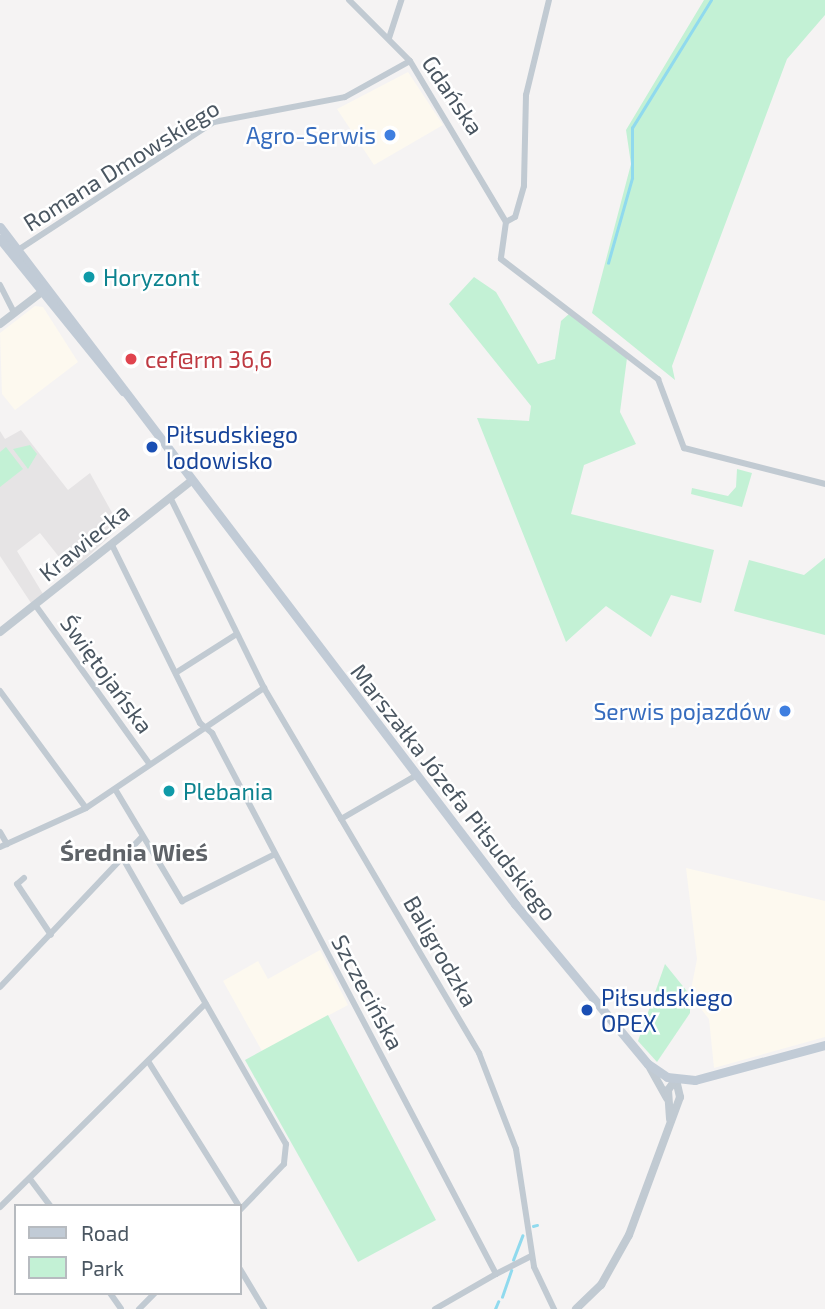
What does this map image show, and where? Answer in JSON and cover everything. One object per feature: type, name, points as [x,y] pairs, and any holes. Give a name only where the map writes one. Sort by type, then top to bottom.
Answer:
[{"type":"main road","name":"Marszałka Józefa Piłsudskiego","points":[[0,227],[14,252],[417,775],[648,1064],[676,1079],[695,1080],[825,1045]]},
{"type":"main road","name":"Marszałka Józefa Piłsudskiego","points":[[0,239],[14,252]]},
{"type":"street","name":"Gdańska","points":[[349,0],[410,61],[471,154],[506,222]]},
{"type":"street","points":[[389,38],[401,0]]},
{"type":"street","points":[[549,0],[526,95],[524,186],[515,217],[506,222],[500,259],[658,379],[678,443],[825,484]]},
{"type":"street","name":"Romana Dmowskiego","points":[[14,252],[214,122],[345,97],[410,61]]},
{"type":"street","points":[[0,285],[14,313]]},
{"type":"street","points":[[0,324],[43,290]]},
{"type":"street","name":"Krawiecka","points":[[0,632],[191,481]]},
{"type":"street","name":"Baligrodzka","points":[[170,498],[235,635],[264,688],[490,1075],[516,1149],[531,1256],[554,1309]]},
{"type":"street","name":"Szczecińska","points":[[112,545],[206,728],[496,1274]]},
{"type":"street","name":"Świętojańska","points":[[36,606],[149,764]]},
{"type":"street","points":[[177,672],[235,635]]},
{"type":"street","points":[[0,832],[4,845],[86,808],[264,688]]},
{"type":"street","points":[[0,691],[86,808]]},
{"type":"street","points":[[341,819],[417,775]]},
{"type":"street","points":[[115,789],[182,901],[275,854]]},
{"type":"street","points":[[0,987],[125,862],[142,837]]},
{"type":"street","points":[[125,862],[286,1144],[284,1164],[242,1206]]},
{"type":"street","points":[[24,878],[17,884],[51,935]]},
{"type":"street","points":[[0,1207],[205,1004]]},
{"type":"street","points":[[148,1062],[237,1204]]},
{"type":"street","points":[[648,1064],[667,1098],[670,1119]]},
{"type":"street","points":[[667,1098],[676,1079]]},
{"type":"street","points":[[676,1079],[680,1097]]},
{"type":"street","points":[[576,1309],[622,1251],[670,1119],[680,1097],[695,1080]]},
{"type":"street","points":[[30,1179],[49,1204]]},
{"type":"street","points":[[435,1309],[531,1256]]},
{"type":"street","points":[[242,1272],[264,1309]]},
{"type":"street","points":[[139,1309],[153,1295]]},
{"type":"shaded area","points":[[408,72],[443,125],[374,165],[337,109]]},
{"type":"shaded area","points":[[35,306],[43,307],[78,362],[15,410],[2,394],[0,333]]},
{"type":"shaded area","points":[[21,430],[68,490],[90,473],[120,527],[71,572],[40,533],[17,551],[43,594],[31,603],[0,556],[0,431],[5,439]]},
{"type":"shaded area","points":[[686,868],[825,901],[825,1037],[714,1068],[709,1019],[690,995],[697,959]]},
{"type":"shaded area","points":[[320,950],[348,1005],[262,1051],[223,981],[258,961],[268,979]]},
{"type":"green space","points":[[704,0],[825,0],[825,15],[787,59],[672,366],[675,380],[592,313],[631,164],[626,130]]},
{"type":"green space","points":[[474,277],[496,292],[538,364],[555,359],[561,321],[570,313],[627,358],[620,412],[636,444],[584,465],[571,514],[714,550],[701,603],[671,595],[651,637],[606,606],[566,642],[477,418],[529,421],[531,406],[449,304]]},
{"type":"green space","points":[[30,445],[37,454],[28,469],[13,449]]},
{"type":"green space","points":[[6,447],[23,469],[0,487],[0,452]]},
{"type":"green space","points":[[737,469],[752,473],[742,507],[691,494],[692,488],[728,496],[736,487]]},
{"type":"green space","points":[[825,558],[825,635],[734,611],[749,560],[804,575]]},
{"type":"green space","points":[[665,964],[690,995],[690,1013],[657,1062],[638,1041]]},
{"type":"green space","points":[[328,1015],[436,1220],[358,1262],[245,1060]]},
{"type":"waterway","points":[[608,263],[632,178],[632,128],[711,0]]},
{"type":"waterway","points":[[533,1226],[537,1225]]},
{"type":"waterway","points":[[513,1260],[522,1236]]},
{"type":"waterway","points":[[502,1297],[511,1271]]},
{"type":"waterway","points":[[495,1309],[498,1302]]},
{"type":"place","name":"Agro-Serwis","points":[[390,135]]},
{"type":"place","name":"Horyzont","points":[[89,277]]},
{"type":"place","name":"cef@rm 36,6","points":[[131,359]]},
{"type":"place","name":"Piłsudskiego lodowisko","points":[[152,447]]},
{"type":"place","name":"Serwis pojazdów","points":[[785,711]]},
{"type":"place","name":"Plebania","points":[[169,791]]},
{"type":"place","name":"Piłsudskiego OPEX","points":[[587,1010]]},
{"type":"district","name":"Średnia Wieś","points":[[134,852]]}]
